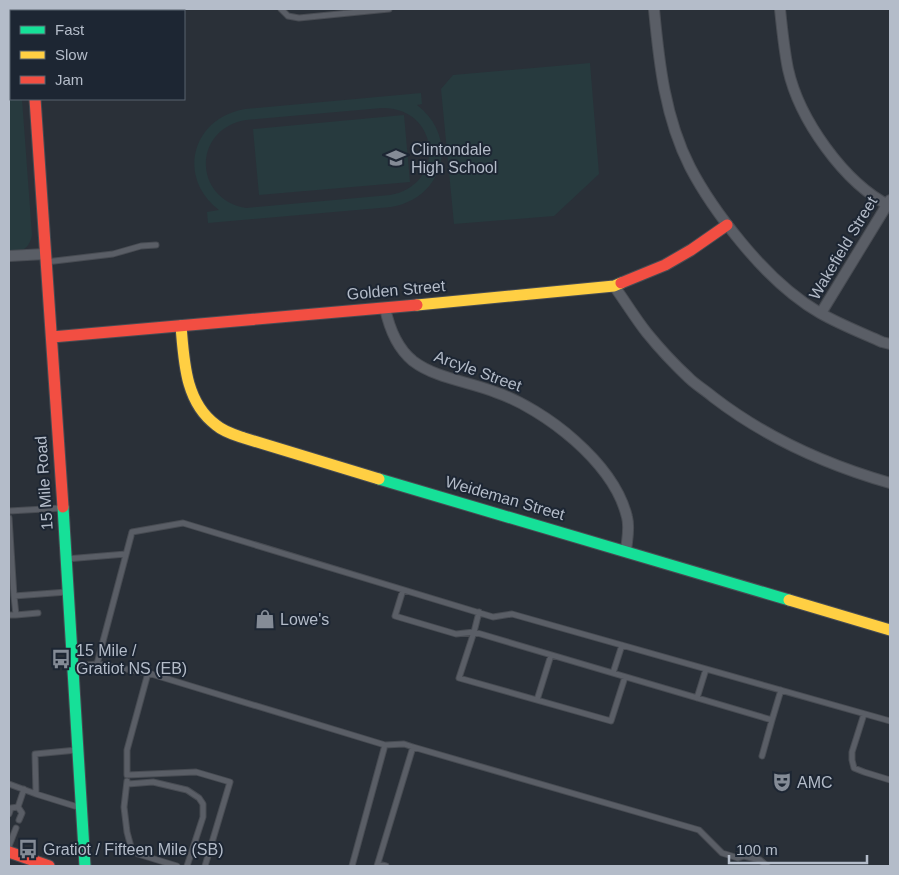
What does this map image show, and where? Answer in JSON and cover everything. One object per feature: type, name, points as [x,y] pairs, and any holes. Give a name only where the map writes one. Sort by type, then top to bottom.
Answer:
[{"type":"street","points":[[654,9],[663,84],[678,140],[698,181],[727,225],[756,260],[779,283],[800,299],[821,313],[868,336],[890,344]]},
{"type":"street","points":[[780,9],[788,70],[805,113],[824,145],[847,173],[867,191],[889,204]]},
{"type":"street","name":"15 Mile Road","points":[[35,100],[85,866]]},
{"type":"street","name":"Wakefield Street","points":[[821,313],[889,204]]},
{"type":"street","name":"Golden Street","points":[[52,337],[614,286],[665,265],[727,225]]},
{"type":"street","points":[[9,256],[45,258]]},
{"type":"street","points":[[614,286],[647,333],[666,355],[691,379],[726,406],[776,438],[845,470],[890,484]]},
{"type":"street","name":"Arcyle Street","points":[[385,308],[391,330],[400,347],[413,360],[427,369],[511,398],[544,416],[575,441],[595,461],[611,482],[622,502],[628,525],[626,551]]},
{"type":"street","name":"Weideman Street","points":[[181,326],[188,385],[195,401],[205,415],[217,426],[230,432],[272,447],[890,630]]},
{"type":"street","points":[[9,852],[49,866]]},
{"type":"lane","points":[[281,9],[288,16],[298,18],[389,9]]},
{"type":"lane","points":[[45,258],[113,254],[140,246],[156,245]]},
{"type":"lane","points":[[9,511],[62,508]]},
{"type":"lane","points":[[9,518],[16,615]]},
{"type":"lane","points":[[97,664],[132,532],[183,523],[493,617],[512,614],[890,721]]},
{"type":"lane","points":[[65,559],[126,554]]},
{"type":"lane","points":[[403,590],[395,616],[456,634],[474,632],[772,720]]},
{"type":"lane","points":[[14,596],[67,592]]},
{"type":"lane","points":[[480,612],[459,678],[611,722],[625,677]]},
{"type":"lane","points":[[9,615],[38,613]]},
{"type":"lane","points":[[614,673],[622,645]]},
{"type":"lane","points":[[537,700],[551,655]]},
{"type":"lane","points":[[72,666],[97,664],[148,672],[384,745],[404,744],[413,746],[699,830],[722,853],[738,858],[744,856],[760,860],[767,866]]},
{"type":"lane","points":[[697,698],[706,669]]},
{"type":"lane","points":[[148,672],[126,750],[128,784],[124,807],[127,832],[131,847],[138,854],[176,866]]},
{"type":"lane","points":[[762,756],[781,690]]},
{"type":"lane","points":[[864,714],[852,752],[854,768],[890,780]]},
{"type":"lane","points":[[352,866],[384,745]]},
{"type":"lane","points":[[386,866],[377,865],[413,746]]},
{"type":"lane","points":[[36,794],[35,754],[77,750]]},
{"type":"lane","points":[[127,775],[196,772],[230,782],[205,866]]},
{"type":"lane","points":[[128,784],[153,782],[187,790],[199,798],[203,804],[203,816],[187,866]]},
{"type":"lane","points":[[9,784],[81,808]]},
{"type":"lane","points":[[18,807],[24,789]]},
{"type":"lane","points":[[9,814],[11,808],[18,807]]},
{"type":"lane","points":[[18,807],[22,813],[19,820]]},
{"type":"lane","points":[[9,828],[16,829],[9,846]]},
{"type":"green space","points":[[9,9],[10,100],[22,100],[32,235],[27,247],[9,252]]},
{"type":"green space","points":[[127,9],[176,9],[176,10],[112,10]]},
{"type":"green space","points":[[590,63],[599,174],[554,216],[454,224],[441,89],[453,75]]},
{"type":"green space","points":[[421,93],[422,104],[417,105],[430,118],[439,134],[442,149],[440,165],[434,179],[423,192],[409,201],[391,207],[208,223],[207,212],[219,210],[206,197],[197,182],[194,166],[196,150],[202,136],[213,124],[227,115],[245,109]],"holes":[[[382,108],[401,111],[416,120],[425,132],[429,147],[428,163],[421,177],[408,188],[390,195],[246,208],[229,202],[216,192],[208,179],[206,164],[208,149],[216,136],[228,126],[246,120]]]},
{"type":"green space","points":[[404,115],[410,182],[259,195],[253,129]]},
{"type":"traffic: fast","points":[[379,479],[789,600]]},
{"type":"traffic: fast","points":[[63,507],[85,866]]},
{"type":"traffic: slow","points":[[417,305],[614,286],[621,283]]},
{"type":"traffic: slow","points":[[181,326],[185,367],[192,393],[206,416],[219,427],[244,438],[379,479]]},
{"type":"traffic: slow","points":[[789,600],[890,630]]},
{"type":"traffic: jam","points":[[35,100],[63,507]]},
{"type":"traffic: jam","points":[[621,283],[665,265],[727,225]]},
{"type":"traffic: jam","points":[[52,337],[417,305]]},
{"type":"traffic: jam","points":[[9,852],[49,866]]},
{"type":"place","name":"Clintondale High School","points":[[396,158]]},
{"type":"place","name":"Lowe's","points":[[265,619]]},
{"type":"place","name":"15 Mile / Gratiot NS (EB)","points":[[61,659]]},
{"type":"place","name":"AMC","points":[[782,782]]},
{"type":"place","name":"Gratiot / Fifteen Mile (SB)","points":[[28,849]]}]
